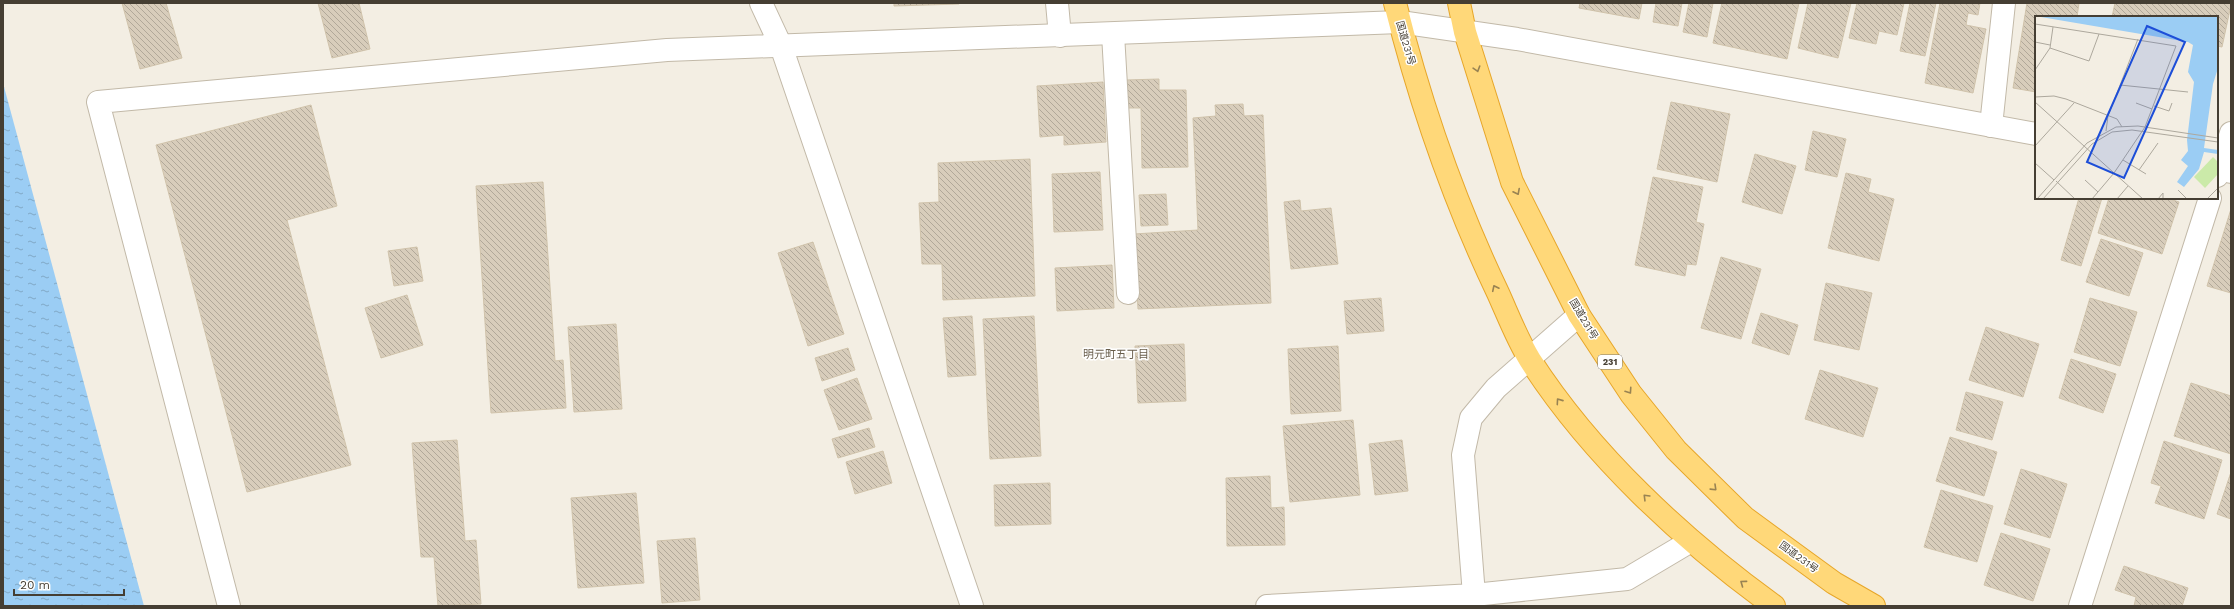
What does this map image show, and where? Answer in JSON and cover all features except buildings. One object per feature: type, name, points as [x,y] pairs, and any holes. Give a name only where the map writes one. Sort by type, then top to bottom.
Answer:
[{"type":"highway","name":"国道231号","points":[[1458,3],[1465,32],[1512,182],[1579,315],[1631,394],[1676,450],[1745,518],[1834,583],[1874,606]]},
{"type":"highway","name":"国道231号","points":[[1398,12],[1433,134],[1474,243],[1529,358],[1580,430],[1691,541],[1774,606]]},
{"type":"street","points":[[760,3],[781,46],[972,606]]},
{"type":"street","points":[[1057,3],[1060,36]]},
{"type":"street","points":[[1991,126],[2004,3]]},
{"type":"street","points":[[230,606],[98,102],[667,50],[1113,34],[1398,12],[1465,32],[1525,40],[2035,134]]},
{"type":"street","points":[[1113,34],[1128,293]]},
{"type":"street","points":[[2221,171],[2231,133]]},
{"type":"street","points":[[2080,606],[2210,199]]},
{"type":"street","points":[[1475,601],[1463,455],[1471,418],[1496,388],[1579,315]]},
{"type":"street","points":[[1267,606],[1475,601],[1627,579],[1691,541]]},
{"type":"water","points":[[3,83],[144,606],[3,606]]},
{"type":"district","name":"明元町五丁目","points":[[1116,354]]}]
